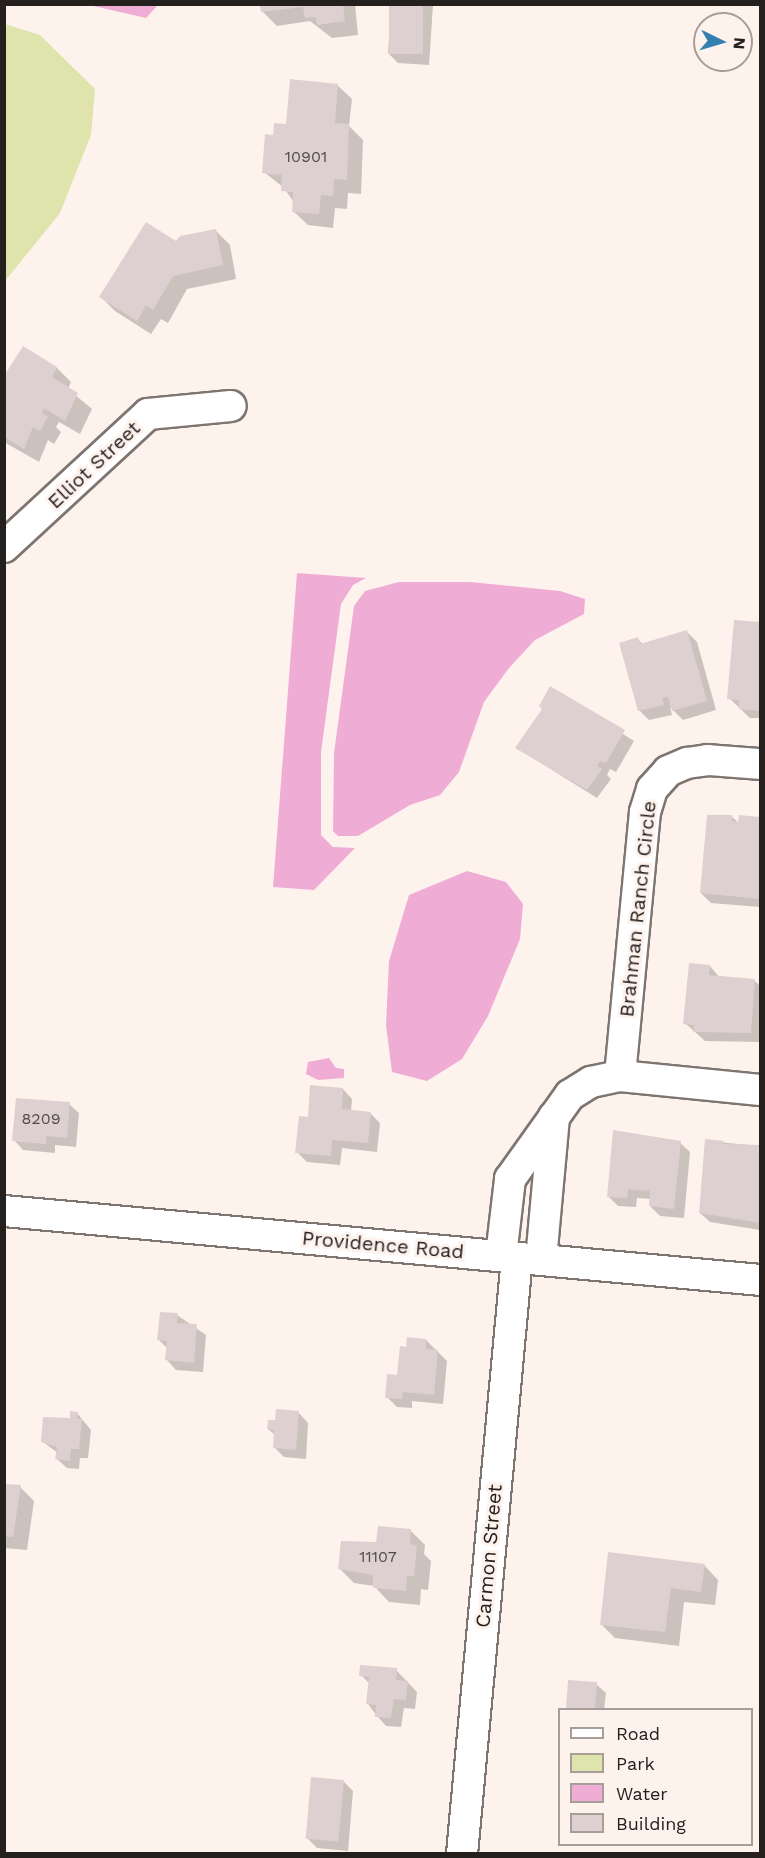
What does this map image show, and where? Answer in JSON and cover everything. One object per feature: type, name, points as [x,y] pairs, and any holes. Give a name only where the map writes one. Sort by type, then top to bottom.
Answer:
[{"type":"street","name":"Elliot Street","points":[[4,547],[148,414],[231,406]]},
{"type":"street","name":"Brahman Ranch Circle","points":[[620,1076],[645,812],[652,789],[668,771],[687,763],[708,760],[760,764]]},
{"type":"street","points":[[520,1258],[510,1179],[570,1095],[591,1082],[620,1076],[760,1090]]},
{"type":"street","points":[[520,1258],[554,1117]]},
{"type":"street","name":"Providence Road","points":[[4,1211],[760,1280]]},
{"type":"street","name":"Carmon Street","points":[[462,1854],[520,1258]]},
{"type":"green space","points":[[5,24],[40,35],[95,89],[91,135],[60,213],[5,281]]},
{"type":"water","points":[[89,5],[158,5],[146,18]]},
{"type":"water","points":[[297,573],[366,578],[353,585],[341,604],[321,752],[321,835],[333,847],[355,848],[314,890],[273,887]]},
{"type":"water","points":[[399,582],[471,582],[560,591],[585,599],[584,614],[535,640],[509,668],[484,702],[459,772],[440,795],[410,805],[358,836],[338,836],[333,831],[334,753],[354,606],[365,591]]},
{"type":"water","points":[[467,871],[506,882],[523,904],[520,939],[488,1016],[462,1059],[427,1081],[392,1072],[386,1025],[389,961],[409,895]]},
{"type":"water","points":[[329,1058],[336,1068],[344,1069],[344,1078],[318,1080],[306,1074],[308,1062]]},
{"type":"building","points":[[389,4],[423,4],[423,54],[389,54]]},
{"type":"building","points":[[260,5],[343,5],[345,21],[317,25],[316,17],[305,18],[303,7],[261,12]]},
{"type":"building","points":[[290,79],[338,84],[335,123],[349,124],[347,180],[334,179],[333,196],[321,195],[319,214],[292,212],[293,192],[281,191],[282,175],[262,173],[265,134],[273,135],[274,123],[286,124]]},
{"type":"building","points":[[146,222],[176,241],[180,236],[216,229],[223,265],[173,276],[153,310],[146,305],[137,321],[99,297]]},
{"type":"building","points":[[23,346],[57,367],[52,377],[78,393],[65,421],[44,408],[42,413],[48,417],[40,431],[33,427],[24,449],[4,437],[4,376]]},
{"type":"building","points":[[734,620],[760,622],[760,711],[739,709],[739,700],[727,699]]},
{"type":"building","points":[[687,630],[707,701],[672,711],[668,697],[662,698],[664,705],[638,711],[619,643],[638,637],[640,644]]},
{"type":"building","points":[[550,686],[625,730],[606,763],[600,761],[597,766],[602,769],[587,790],[515,748],[542,709],[539,706]]},
{"type":"building","points":[[707,815],[732,815],[732,821],[738,822],[739,815],[760,817],[760,899],[700,893]]},
{"type":"building","points":[[689,963],[710,965],[709,975],[755,979],[751,1033],[693,1032],[694,1025],[683,1024]]},
{"type":"building","points":[[310,1085],[343,1088],[342,1109],[371,1112],[368,1143],[332,1140],[331,1156],[295,1153],[299,1116],[308,1117]]},
{"type":"building","points":[[16,1098],[70,1102],[67,1138],[46,1136],[46,1144],[12,1141]]},
{"type":"building","points":[[613,1130],[681,1141],[674,1209],[649,1206],[650,1191],[628,1189],[627,1198],[607,1197]]},
{"type":"building","points":[[705,1139],[724,1141],[723,1144],[760,1145],[760,1223],[699,1213]]},
{"type":"building","points":[[160,1312],[178,1313],[177,1323],[197,1324],[194,1363],[165,1360],[167,1341],[157,1340]]},
{"type":"building","points":[[407,1337],[426,1339],[426,1349],[438,1350],[434,1395],[403,1392],[402,1399],[385,1398],[387,1374],[397,1375],[400,1346],[406,1347]]},
{"type":"building","points":[[276,1409],[299,1411],[296,1450],[273,1448],[274,1430],[267,1429],[268,1420],[275,1420]]},
{"type":"building","points":[[70,1411],[78,1412],[77,1419],[82,1419],[79,1449],[71,1449],[70,1461],[55,1459],[57,1447],[41,1442],[43,1417],[70,1418]]},
{"type":"building","points":[[4,1484],[21,1485],[13,1537],[4,1536]]},
{"type":"building","points":[[378,1526],[411,1529],[410,1544],[417,1545],[414,1576],[407,1576],[406,1591],[373,1588],[373,1575],[338,1569],[341,1541],[376,1542]]},
{"type":"building","points":[[608,1552],[705,1564],[701,1592],[671,1588],[665,1632],[600,1625]]},
{"type":"building","points":[[360,1665],[397,1668],[396,1680],[408,1681],[406,1700],[394,1699],[391,1718],[375,1717],[376,1705],[366,1704],[369,1677],[359,1676]]},
{"type":"building","points":[[568,1680],[597,1682],[595,1708],[566,1708]]},
{"type":"building","points":[[311,1777],[344,1780],[338,1842],[306,1839]]}]
